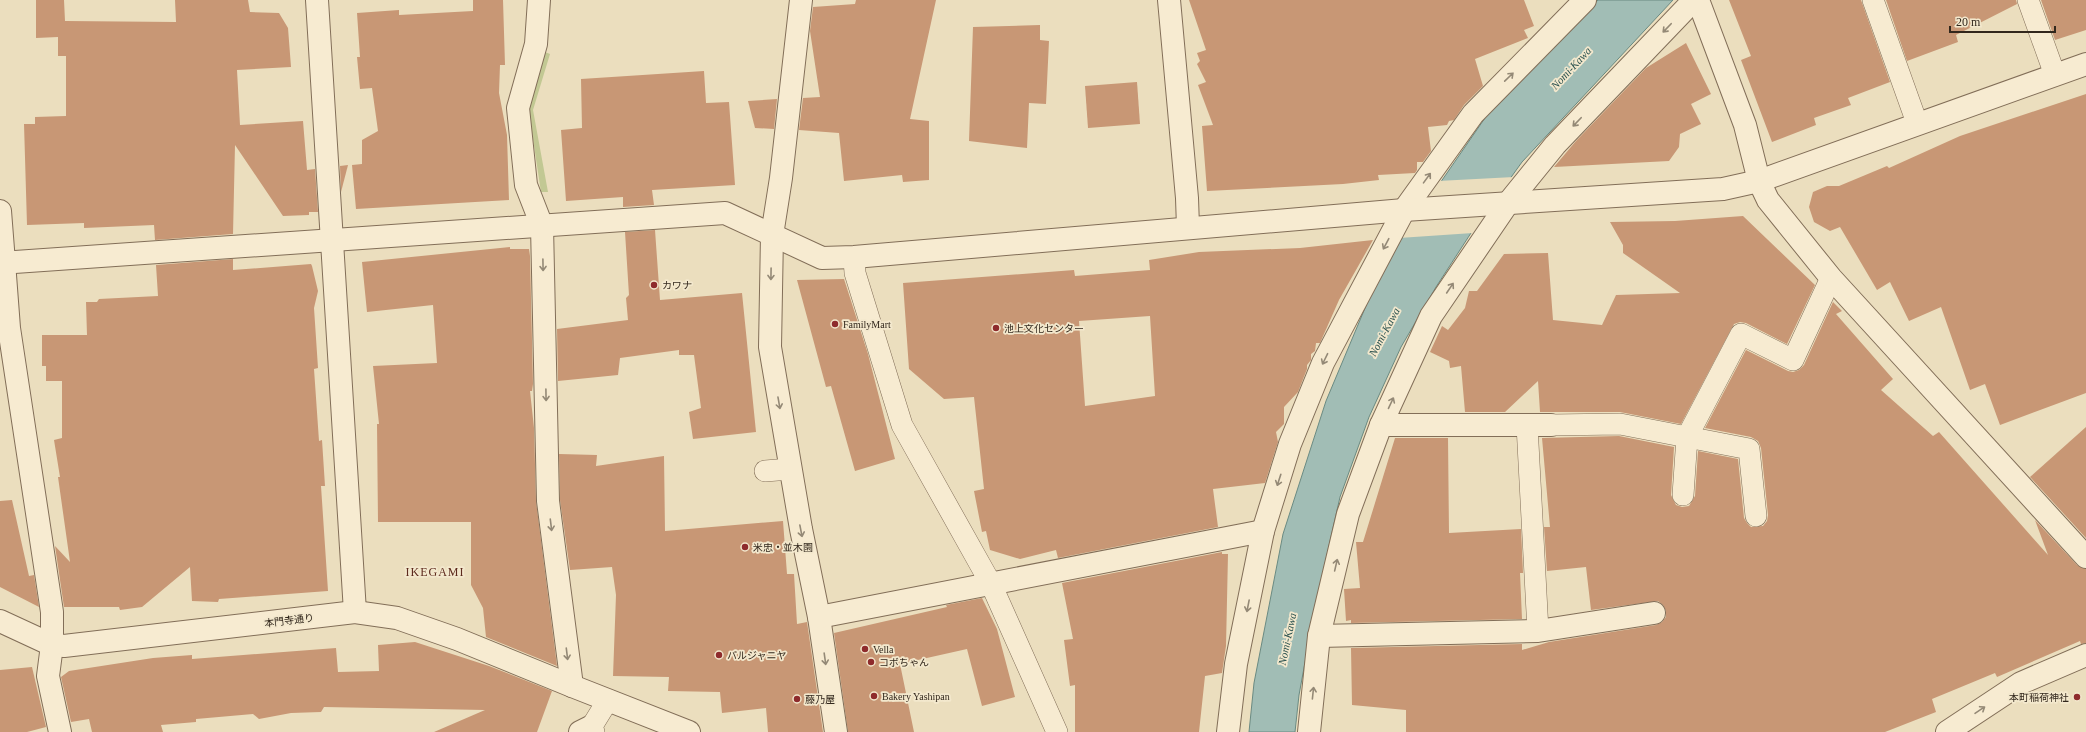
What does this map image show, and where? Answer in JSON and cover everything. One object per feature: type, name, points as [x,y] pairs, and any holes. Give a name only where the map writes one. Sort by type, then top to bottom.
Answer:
[{"type":"street","points":[[317,0],[356,612]]},
{"type":"street","points":[[539,0],[536,44],[518,108],[526,184],[542,226],[548,502],[572,686]]},
{"type":"street","points":[[801,0],[781,178],[772,235],[770,347],[790,469],[819,617],[836,732]]},
{"type":"street","points":[[1169,0],[1188,198],[1188,227]]},
{"type":"street","points":[[1310,732],[1319,636],[1348,514],[1381,425],[1431,316],[1503,203],[1555,145],[1694,0]]},
{"type":"street","points":[[1698,0],[1745,125],[1760,181],[1768,200],[1831,278],[2086,557]]},
{"type":"street","points":[[1228,732],[1236,664],[1262,531],[1290,444],[1323,363],[1410,209],[1473,114],[1579,2]]},
{"type":"street","points":[[2,263],[332,239],[726,213],[822,258],[854,257],[1410,209],[1723,189],[1760,181],[1918,123],[2086,64]]},
{"type":"street","points":[[0,211],[2,263],[9,328],[52,612],[52,645],[48,676],[60,732]]},
{"type":"street","points":[[1381,425],[1551,425]]},
{"type":"street","points":[[819,617],[1262,531]]},
{"type":"street","name":"本門寺通り","points":[[0,621],[52,645],[77,645],[356,612],[396,618],[457,638],[572,686],[689,732]]},
{"type":"street","points":[[1319,636],[1538,631],[1654,613]]},
{"type":"street","points":[[1947,732],[2021,683],[2086,655]]},
{"type":"lane","points":[[1873,0],[1918,123]]},
{"type":"lane","points":[[2028,0],[2055,75]]},
{"type":"lane","points":[[854,257],[856,273],[902,425],[991,584],[1057,732]]},
{"type":"lane","points":[[1683,494],[1686,437],[1741,334],[1793,360],[1831,278]]},
{"type":"lane","points":[[1551,425],[1620,424],[1749,449],[1756,516]]},
{"type":"lane","points":[[1527,425],[1538,631]]},
{"type":"lane","points":[[765,470],[790,469]]},
{"type":"lane","points":[[589,730],[608,700]]},
{"type":"green space","points":[[545,52],[550,54],[533,110],[548,192],[541,192],[528,106]]},
{"type":"water","name":"Nomi-Kawa","points":[[1598,0],[1673,0],[1522,162],[1471,233],[1436,287],[1401,347],[1369,417],[1340,497],[1315,608],[1299,695],[1295,732],[1249,732],[1254,683],[1283,534],[1326,401],[1368,301],[1400,241],[1485,118]]},
{"type":"pier","points":[[1514,177],[1473,233],[1399,238],[1438,181]]},
{"type":"building","points":[[36,0],[64,0],[65,21],[176,22],[175,0],[248,0],[250,12],[279,13],[288,28],[291,67],[237,70],[240,125],[303,121],[307,170],[315,169],[318,212],[309,212],[309,215],[283,216],[235,145],[233,234],[155,240],[154,225],[84,228],[84,223],[27,225],[24,124],[35,124],[35,117],[66,116],[66,56],[58,56],[58,37],[36,38]]},
{"type":"building","points":[[473,0],[503,0],[505,65],[500,65],[499,93],[507,135],[509,200],[356,209],[352,165],[362,164],[362,140],[378,131],[372,88],[360,89],[357,57],[360,57],[357,13],[399,10],[399,15],[473,11]]},
{"type":"building","points":[[856,0],[936,0],[910,119],[929,121],[929,180],[903,182],[902,175],[844,181],[839,133],[799,130],[803,98],[820,97],[810,31],[813,7],[855,4]]},
{"type":"building","points":[[1189,0],[1524,0],[1534,26],[1524,30],[1528,38],[1475,59],[1483,86],[1464,105],[1454,120],[1449,121],[1447,125],[1428,127],[1431,151],[1423,162],[1417,162],[1417,170],[1415,173],[1378,175],[1379,180],[1343,184],[1207,191],[1202,126],[1213,125],[1198,85],[1206,82],[1197,64],[1200,61],[1197,53],[1206,50]]},
{"type":"building","points":[[1729,0],[1861,0],[1890,82],[1848,98],[1851,105],[1814,118],[1816,125],[1772,142],[1741,60],[1751,56]]},
{"type":"building","points":[[1886,0],[2016,0],[2017,4],[1956,35],[1958,42],[1907,61]]},
{"type":"building","points":[[2041,0],[2086,0],[2086,30],[2055,40]]},
{"type":"building","points":[[1040,25],[1040,40],[1049,41],[1046,104],[1029,103],[1027,148],[969,141],[973,27]]},
{"type":"building","points":[[1686,43],[1711,94],[1691,104],[1701,124],[1680,134],[1679,147],[1669,161],[1554,167],[1576,141],[1646,68]]},
{"type":"building","points":[[704,71],[706,103],[729,102],[735,185],[652,190],[654,205],[623,207],[623,197],[566,201],[561,130],[582,128],[581,79]]},
{"type":"building","points":[[1137,82],[1140,124],[1088,128],[1085,86]]},
{"type":"building","points":[[2086,94],[2086,393],[2000,425],[1985,384],[1970,390],[1941,307],[1909,321],[1890,282],[1877,290],[1840,227],[1830,231],[1814,222],[1809,207],[1813,192],[1827,186],[1839,186],[1887,166],[1889,168],[1960,136]]},
{"type":"building","points":[[777,99],[774,129],[755,128],[748,101]]},
{"type":"building","points":[[348,165],[341,192],[340,166]]},
{"type":"building","points":[[1743,216],[1815,285],[1787,344],[1746,323],[1740,322],[1734,324],[1681,424],[1620,412],[1540,412],[1538,381],[1505,412],[1465,412],[1461,366],[1450,368],[1449,361],[1430,352],[1442,326],[1448,330],[1465,308],[1469,291],[1477,291],[1504,254],[1548,253],[1553,320],[1602,325],[1616,295],[1680,293],[1623,253],[1623,245],[1610,222],[1675,221]]},
{"type":"building","points":[[655,230],[660,300],[742,293],[756,432],[693,439],[689,412],[701,408],[694,355],[679,355],[679,350],[620,358],[618,375],[558,381],[557,329],[628,320],[626,298],[629,295],[625,232]]},
{"type":"building","points":[[1373,240],[1339,300],[1320,343],[1316,343],[1315,351],[1311,354],[1311,360],[1307,365],[1307,369],[1298,392],[1284,407],[1284,424],[1276,432],[1278,442],[1265,483],[1213,489],[1218,527],[1058,558],[1056,550],[1020,559],[990,550],[986,531],[982,532],[974,491],[984,489],[974,397],[944,399],[909,369],[903,283],[1074,270],[1075,276],[1150,270],[1149,260],[1199,252],[1300,248]],"holes":[[[1150,316],[1155,396],[1085,406],[1079,321]]]},
{"type":"building","points":[[510,247],[510,249],[529,249],[530,256],[533,384],[532,391],[530,391],[534,428],[536,501],[557,666],[486,637],[483,608],[471,585],[471,522],[378,522],[377,424],[379,424],[373,366],[437,363],[433,305],[367,312],[362,262]]},
{"type":"building","points":[[233,259],[233,270],[311,264],[312,266],[318,291],[314,308],[318,368],[314,369],[319,441],[322,440],[325,486],[321,486],[328,591],[219,599],[218,602],[192,601],[190,567],[142,607],[120,610],[119,607],[64,607],[55,546],[70,562],[54,440],[62,438],[62,381],[46,381],[46,366],[42,366],[42,335],[87,335],[86,302],[97,302],[99,299],[158,296],[156,265]]},
{"type":"building","points":[[844,279],[868,354],[895,459],[855,471],[831,386],[826,387],[797,280]]},
{"type":"building","points":[[1833,302],[1842,311],[1836,314],[1893,379],[1881,390],[1933,436],[1939,432],[2048,555],[2035,520],[2077,565],[2086,569],[2086,643],[2081,644],[2080,641],[1997,677],[1995,673],[1932,699],[1936,712],[1885,732],[1406,732],[1406,710],[1352,705],[1351,648],[1522,644],[1522,650],[1549,642],[1656,625],[1662,622],[1666,617],[1666,611],[1663,605],[1658,601],[1591,610],[1586,567],[1547,571],[1544,527],[1550,527],[1542,438],[1619,436],[1674,447],[1671,495],[1676,505],[1682,507],[1689,506],[1695,496],[1698,451],[1738,459],[1744,518],[1751,527],[1763,526],[1767,521],[1768,515],[1761,448],[1758,441],[1751,437],[1705,428],[1746,350],[1788,371],[1793,372],[1799,370],[1804,365]]},
{"type":"building","points":[[2086,427],[2086,538],[2030,477]]},
{"type":"building","points":[[1395,438],[1448,438],[1449,533],[1521,529],[1523,573],[1520,573],[1522,619],[1351,623],[1351,620],[1346,621],[1344,589],[1360,588],[1356,542],[1363,542]]},
{"type":"building","points":[[559,454],[597,455],[596,466],[664,456],[665,531],[783,521],[787,574],[794,574],[797,624],[807,622],[823,732],[768,732],[766,708],[722,713],[720,692],[668,691],[669,677],[613,676],[616,595],[612,567],[570,570],[560,500]]},
{"type":"building","points":[[12,500],[29,576],[34,575],[39,607],[0,587],[0,501]]},
{"type":"building","points":[[1222,552],[1222,554],[1228,554],[1226,646],[1222,673],[1205,676],[1199,732],[1075,732],[1075,685],[1070,686],[1064,640],[1073,639],[1062,583]]},
{"type":"building","points":[[982,598],[997,629],[1015,697],[982,706],[967,649],[900,664],[914,732],[848,732],[834,633],[947,607],[946,605]]},
{"type":"building","points":[[415,642],[489,666],[552,691],[537,732],[434,732],[485,710],[324,707],[321,712],[291,713],[259,719],[253,714],[196,719],[196,722],[161,725],[163,732],[92,732],[89,719],[71,722],[61,677],[69,671],[153,658],[192,655],[192,659],[336,648],[338,672],[379,671],[378,645]]},
{"type":"building","points":[[32,667],[46,727],[27,732],[0,732],[0,670]]},
{"type":"place","name":"カワナ","points":[[654,285]]},
{"type":"place","name":"FamilyMart","points":[[835,324]]},
{"type":"place","name":"池上文化センター","points":[[996,328]]},
{"type":"place","name":"米忠・並木園","points":[[745,547]]},
{"type":"place","name":"Vella","points":[[865,649]]},
{"type":"place","name":"パルジャニヤ","points":[[719,655]]},
{"type":"place","name":"コボちゃん","points":[[871,662]]},
{"type":"place","name":"Bakery Yashipan","points":[[874,696]]},
{"type":"place","name":"本町稲荷神社","points":[[2077,697]]},
{"type":"place","name":"藤乃屋","points":[[797,699]]},
{"type":"district","name":"IKEGAMI","points":[[435,572]]}]
